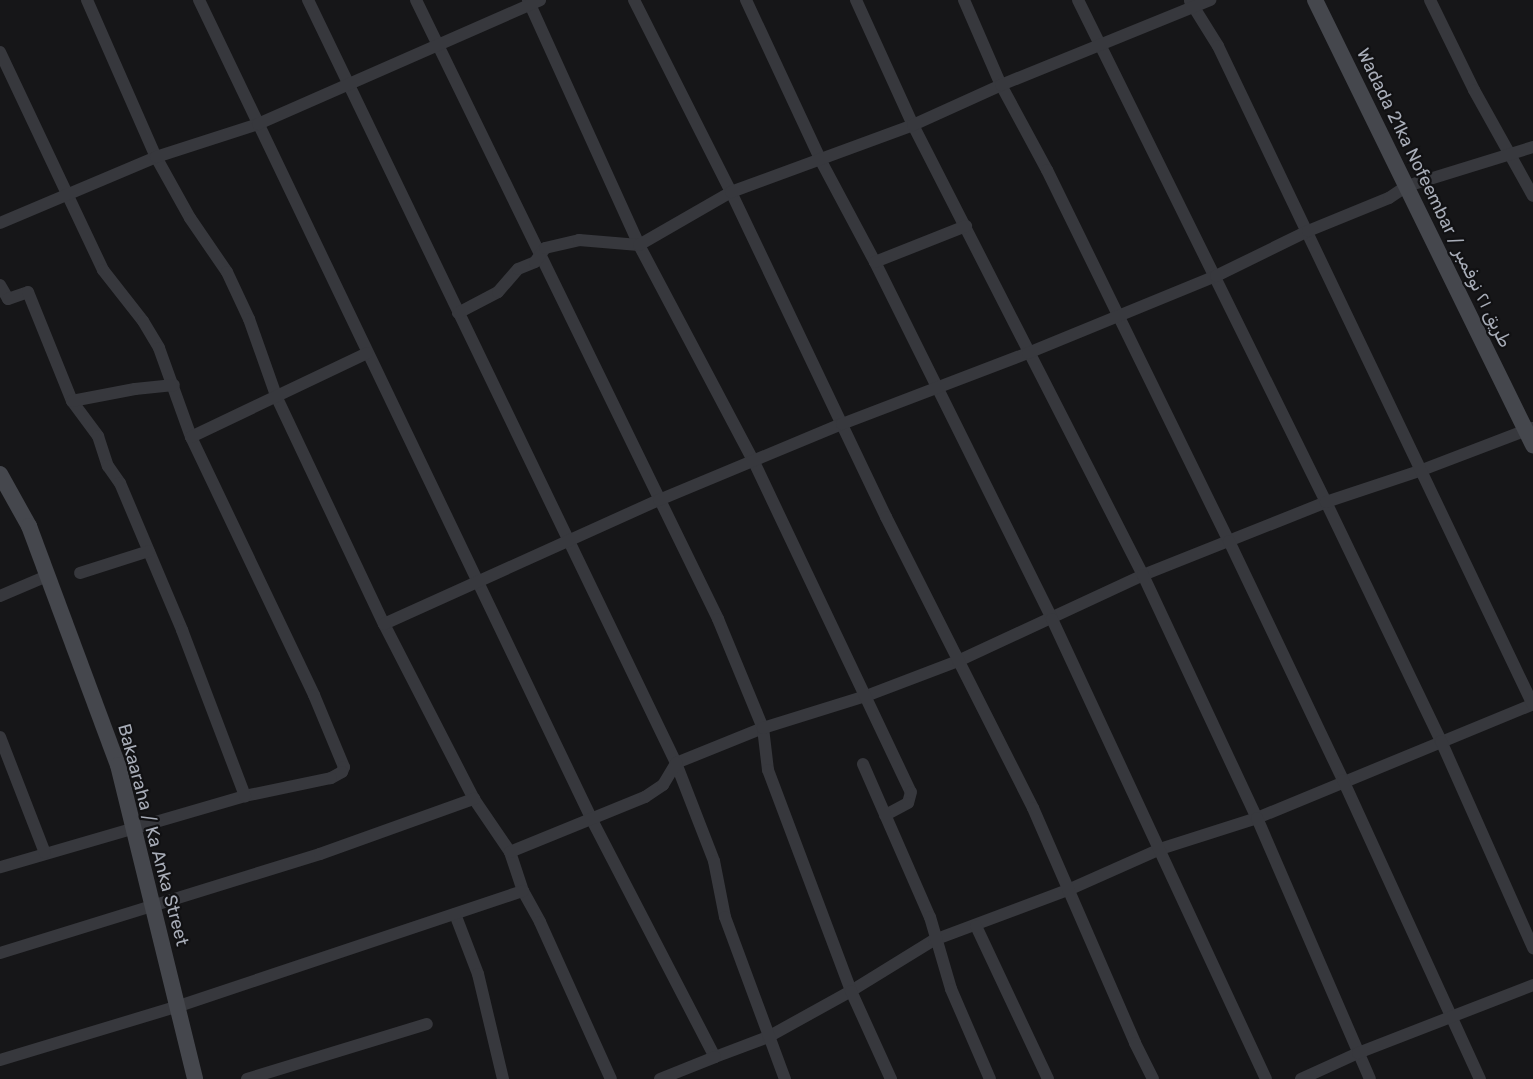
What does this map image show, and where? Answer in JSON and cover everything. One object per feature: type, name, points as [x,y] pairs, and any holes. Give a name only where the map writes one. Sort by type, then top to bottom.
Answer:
[{"type":"street","points":[[87,0],[156,157],[190,218],[227,272],[249,319],[277,398],[384,624],[474,799],[510,852],[523,891],[540,922],[611,1079]]},
{"type":"street","points":[[200,0],[592,820],[715,1057]]},
{"type":"street","points":[[308,0],[676,763],[714,861],[725,916],[785,1079]]},
{"type":"street","points":[[416,0],[437,47],[541,252],[718,619],[763,728],[768,770],[851,992],[891,1079]]},
{"type":"street","points":[[634,0],[731,192],[958,661],[1033,808],[1153,1079]]},
{"type":"street","points":[[746,0],[821,160],[875,262],[1052,619],[1161,849],[1266,1079]]},
{"type":"street","points":[[856,0],[913,125],[1143,575],[1257,818],[1370,1079]]},
{"type":"street","points":[[964,0],[1000,85],[1047,170],[1229,541],[1343,780],[1480,1079]]},
{"type":"street","points":[[1078,0],[1216,276],[1441,741],[1533,948]]},
{"type":"street","points":[[458,313],[498,292],[518,269],[535,262],[544,248],[579,240],[639,245],[731,192],[913,125],[1000,85],[1191,4],[1210,0]]},
{"type":"street","name":"Wadada 21ka Nofeembar / طريق ٢١ نوفمبر","points":[[1315,0],[1531,435]]},
{"type":"street","points":[[1430,0],[1474,90],[1533,196]]},
{"type":"street","points":[[0,223],[156,157],[258,124],[347,83],[437,47],[533,2],[639,245],[754,462],[911,792],[908,803],[885,814]]},
{"type":"street","points":[[660,1079],[676,1076],[715,1057],[768,1037],[851,992],[934,940],[1068,891],[1161,849],[1257,818],[1343,780],[1533,705],[1218,46],[1191,4]]},
{"type":"street","points":[[0,52],[103,270],[143,321],[159,348],[191,437],[314,695],[344,767],[342,772],[331,778],[244,796],[0,867]]},
{"type":"street","points":[[384,624],[659,500],[842,424],[1028,353],[1216,276],[1308,231],[1389,198],[1407,186],[1533,147]]},
{"type":"street","points":[[875,262],[966,226]]},
{"type":"street","points":[[0,285],[8,299],[28,292],[72,401],[98,436],[108,466],[120,483],[149,551],[244,796]]},
{"type":"street","points":[[191,437],[277,398],[367,353]]},
{"type":"street","points":[[72,401],[135,389],[174,385]]},
{"type":"street","points":[[510,852],[645,797],[663,785],[676,763],[763,728],[866,696],[958,661],[1143,575],[1326,502],[1531,435]]},
{"type":"street","name":"Bakaaraha / Ka Anka Street","points":[[0,474],[29,526],[118,765],[195,1079]]},
{"type":"street","points":[[80,573],[149,551]]},
{"type":"street","points":[[0,596],[47,576]]},
{"type":"street","points":[[0,737],[45,854]]},
{"type":"street","points":[[863,764],[930,917],[934,940],[970,1039],[990,1079]]},
{"type":"street","points":[[0,953],[404,826],[474,799]]},
{"type":"street","points":[[0,1060],[176,1007],[523,891]]},
{"type":"street","points":[[455,914],[478,974],[503,1079]]},
{"type":"street","points":[[976,926],[1048,1079]]},
{"type":"street","points":[[1301,1079],[1358,1053],[1454,1018],[1533,985]]},
{"type":"street","points":[[247,1079],[427,1024]]}]
